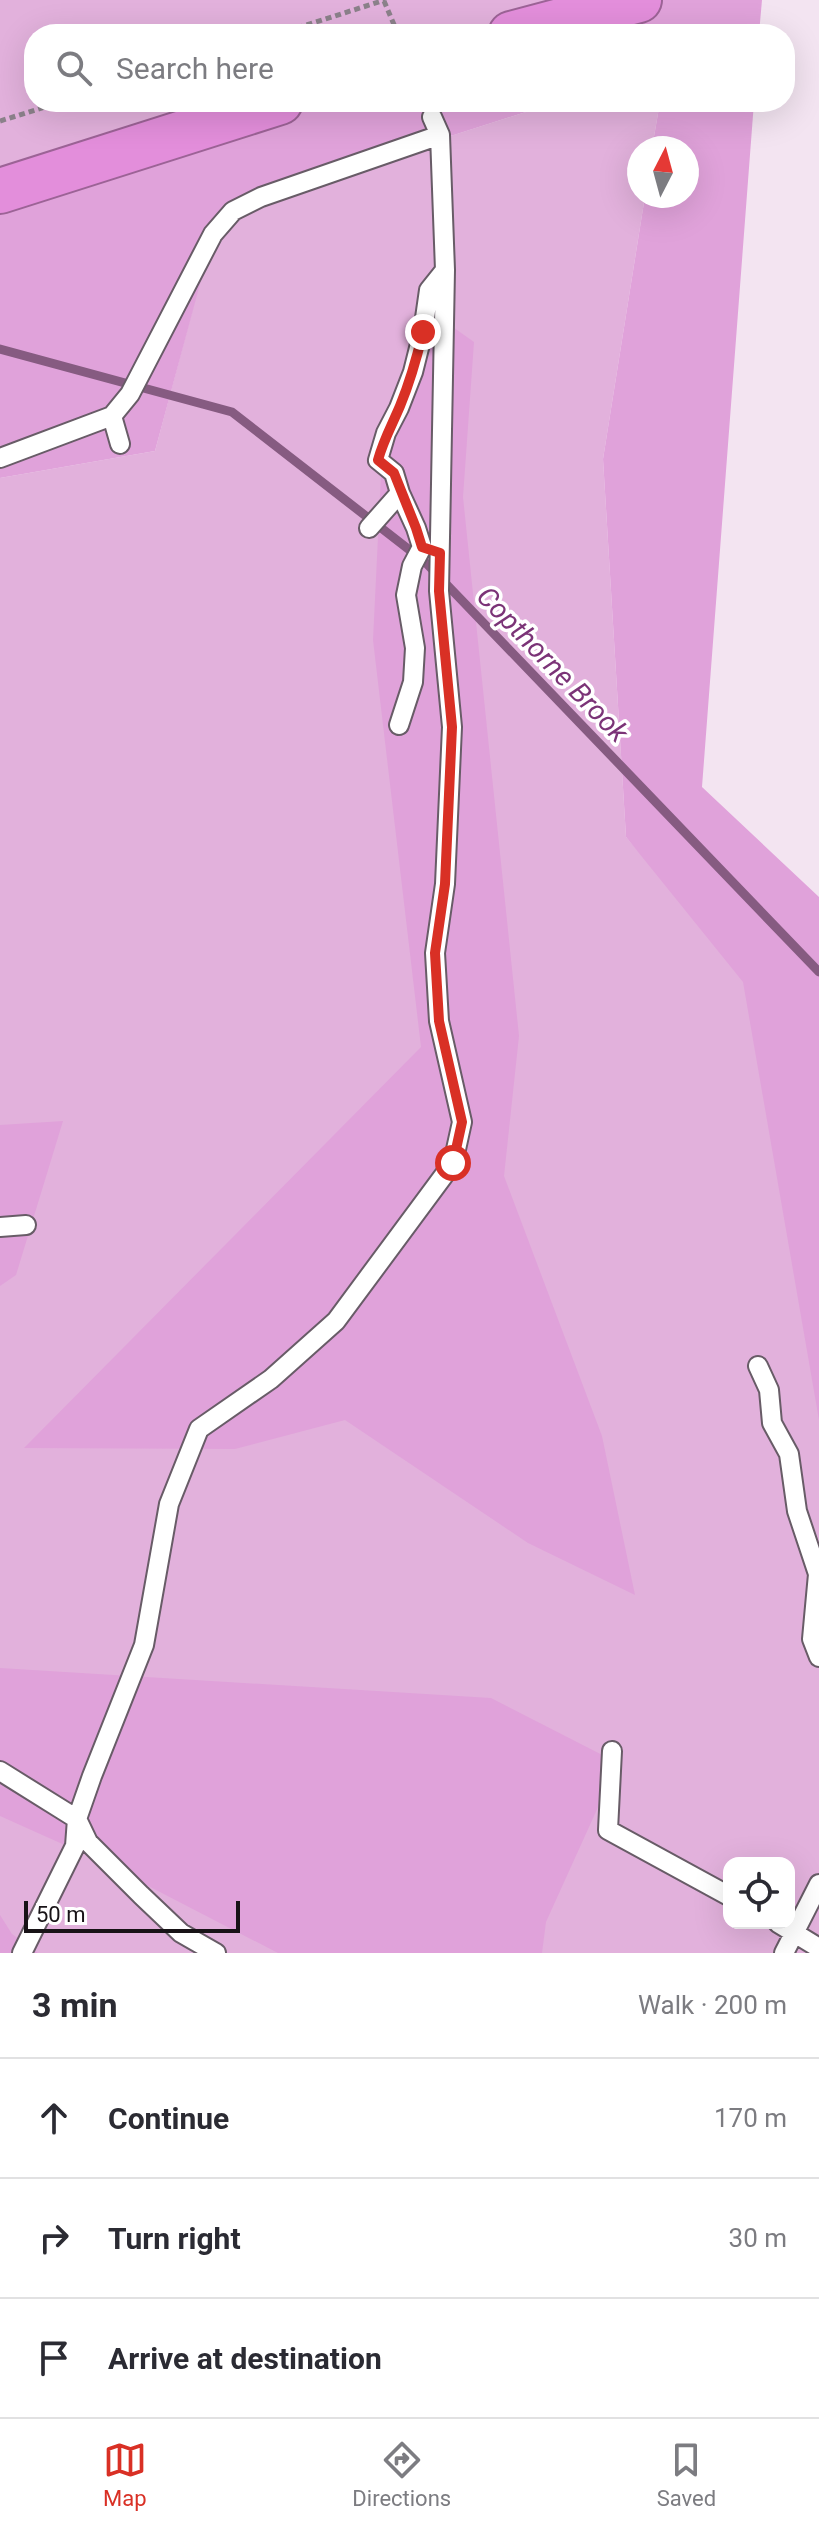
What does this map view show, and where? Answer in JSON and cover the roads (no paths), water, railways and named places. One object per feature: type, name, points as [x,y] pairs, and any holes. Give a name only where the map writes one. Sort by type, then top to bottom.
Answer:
[{"type":"highway","points":[[549,24],[639,0]]},
{"type":"highway","points":[[0,191],[249,112]]},
{"type":"lane","points":[[0,458],[112,416],[134,386],[213,234],[233,211],[436,126],[445,270],[431,550],[439,591],[452,727],[445,884],[435,953],[439,1021],[462,1122],[453,1163],[336,1321],[271,1379],[199,1429],[169,1504],[144,1645],[77,1819],[75,1846],[22,1953]]},
{"type":"lane","points":[[431,550],[396,498],[394,473],[378,460],[386,433],[413,372],[429,290],[445,270]]},
{"type":"lane","points":[[112,416],[120,444]]},
{"type":"lane","points":[[369,528],[396,498]]},
{"type":"lane","points":[[399,725],[413,682],[415,648],[406,595],[412,566],[431,550]]},
{"type":"lane","points":[[0,1227],[26,1225]]},
{"type":"lane","points":[[758,1366],[769,1390],[772,1423],[789,1454],[797,1511],[818,1574],[812,1639],[819,1657]]},
{"type":"lane","points":[[612,1751],[608,1830],[723,1893]]},
{"type":"lane","points":[[0,1771],[77,1819],[88,1842],[141,1895],[181,1933],[216,1953]]},
{"type":"lane","points":[[784,1953],[819,1884]]},
{"type":"lane","points":[[790,1929],[819,1948]]},
{"type":"waterway","name":"Copthorne Brook","points":[[0,349],[232,412],[425,562],[819,972]]}]
